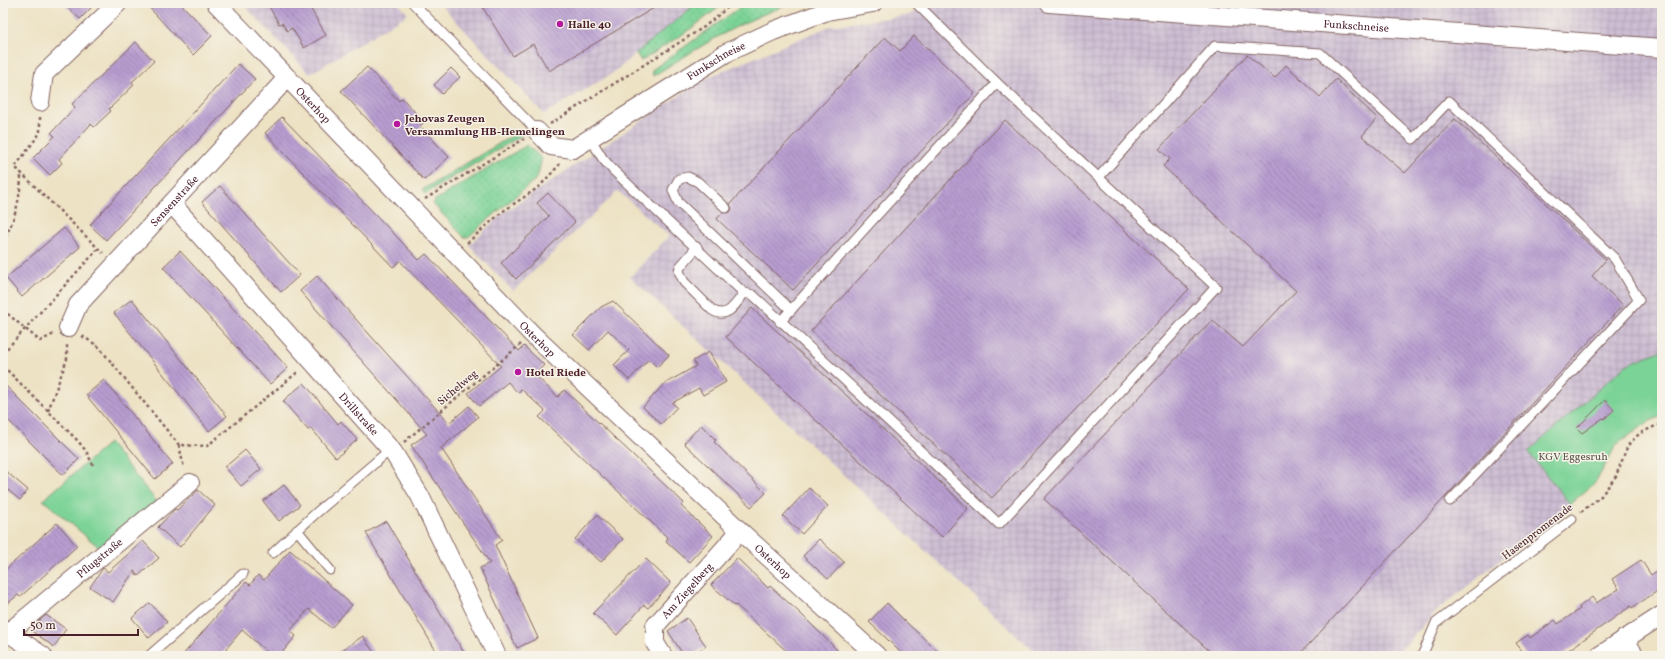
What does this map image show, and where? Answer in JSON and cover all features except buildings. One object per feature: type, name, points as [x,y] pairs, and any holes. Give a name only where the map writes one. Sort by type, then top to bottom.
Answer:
[{"type":"street","points":[[40,102],[44,74],[118,3]]},
{"type":"street","name":"Osterhop","points":[[216,3],[532,334],[740,531],[877,656]]},
{"type":"street","name":"Funkschneise","points":[[573,149],[726,53],[773,31],[827,11],[873,3]]},
{"type":"street","name":"Funkschneise","points":[[1050,3],[1662,48]]},
{"type":"street","name":"Sensenstraße","points":[[68,328],[78,305],[287,78]]},
{"type":"street","points":[[537,132],[551,146],[573,149]]},
{"type":"street","name":"Drillstraße","points":[[172,204],[392,450],[420,496],[497,656]]},
{"type":"street","name":"Pflugstraße","points":[[6,631],[188,477]]},
{"type":"street","name":"Am Ziegelberg","points":[[664,656],[655,643],[655,626],[740,531]]},
{"type":"street","points":[[1599,656],[1662,615]]},
{"type":"street","points":[[6,631],[43,656]]},
{"type":"street","points":[[1624,639],[1635,656]]},
{"type":"lane","points":[[413,3],[537,132]]},
{"type":"lane","points":[[590,138],[603,159],[614,172],[697,247],[744,293],[753,295],[780,322],[1000,524],[1216,287],[997,83],[916,3]]},
{"type":"lane","points":[[1099,177],[1215,46],[1320,54],[1413,139],[1449,101],[1615,259],[1639,300],[1450,501]]},
{"type":"lane","points":[[780,322],[997,83]]},
{"type":"lane","points":[[726,208],[698,182],[688,177],[679,179],[673,190],[678,202],[791,310]]},
{"type":"lane","points":[[697,247],[680,266],[680,277],[712,310],[717,314],[725,314],[731,310],[744,293]]},
{"type":"lane","points":[[272,553],[392,450]]},
{"type":"lane","name":"Hasenpromenade","points":[[1422,656],[1436,623],[1572,519]]},
{"type":"lane","points":[[297,530],[330,570]]},
{"type":"lane","points":[[149,656],[243,574]]},
{"type":"path","points":[[414,209],[432,194],[570,112],[704,27],[734,3]]},
{"type":"path","points":[[40,102],[40,133],[15,167],[98,249],[117,263]]},
{"type":"path","points":[[454,254],[502,212],[539,187],[573,149]]},
{"type":"path","points":[[3,242],[18,207],[21,172]]},
{"type":"path","points":[[3,352],[98,249]]},
{"type":"path","points":[[3,310],[40,341],[68,328]]},
{"type":"path","points":[[48,411],[67,359],[68,328]]},
{"type":"path","points":[[68,328],[98,346],[179,445],[188,477]]},
{"type":"path","name":"Sichelweg","points":[[392,450],[532,334]]},
{"type":"path","points":[[179,445],[207,446],[312,360]]},
{"type":"path","points":[[3,366],[86,451],[93,465]]},
{"type":"path","name":"Hasenpromenade","points":[[1572,519],[1602,496],[1616,476],[1628,445],[1640,432],[1662,423]]},
{"type":"shaded area","points":[[242,3],[398,3],[408,14],[310,74]]},
{"type":"shaded area","points":[[439,3],[697,3],[610,75],[544,114]]},
{"type":"shaded area","points":[[929,3],[1662,3],[1662,350],[1656,352],[1528,452],[1570,504],[1439,609],[1395,656],[1039,656],[630,277],[669,236],[618,191],[513,291],[469,245],[502,214],[704,79],[830,26],[910,15]]},
{"type":"green space","points":[[697,3],[725,3],[689,30],[641,61],[636,53]]},
{"type":"green space","points":[[746,3],[795,3],[776,9],[740,25],[653,76],[652,70]]},
{"type":"green space","points":[[520,131],[524,134],[425,194],[422,190]]},
{"type":"green space","points":[[527,145],[542,159],[537,178],[468,237],[464,237],[433,204],[435,200]]},
{"type":"green space","name":"KGV Eggesruh","points":[[1662,350],[1662,416],[1648,422],[1616,445],[1596,482],[1570,504],[1528,452],[1626,365]]},
{"type":"green space","points":[[109,443],[157,502],[101,549],[43,500]]},
{"type":"place","name":"Halle 40","points":[[560,24]]},
{"type":"place","name":"Jehovas Zeugen Versammlung HB-Hemelingen","points":[[397,124]]},
{"type":"place","name":"Hotel Riede","points":[[518,372]]}]
